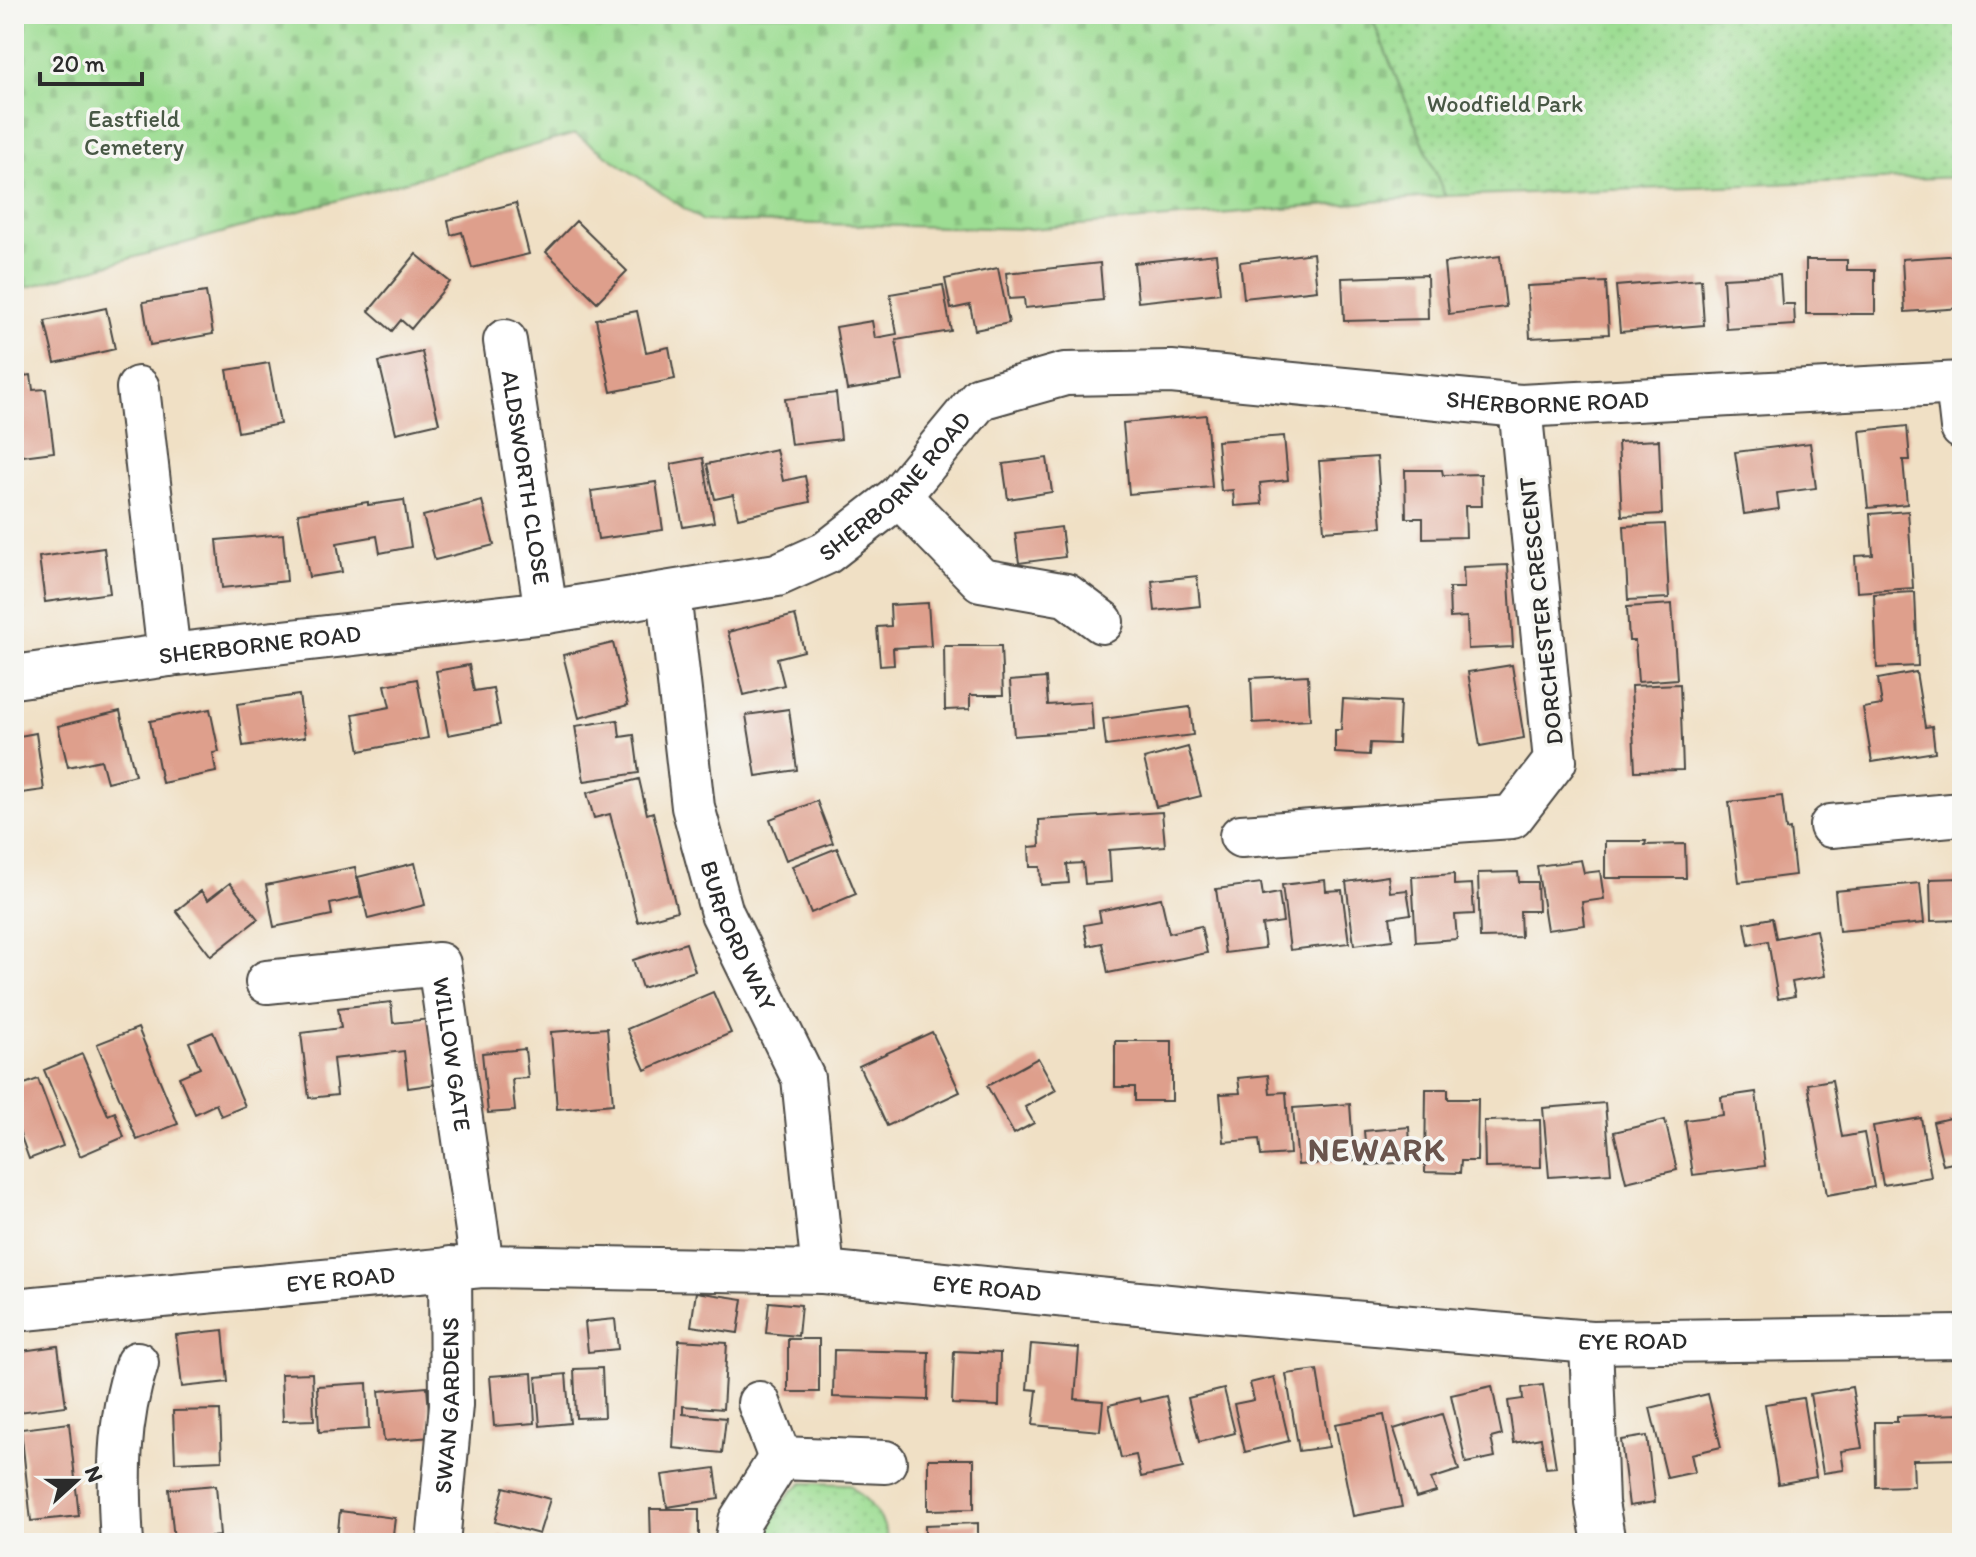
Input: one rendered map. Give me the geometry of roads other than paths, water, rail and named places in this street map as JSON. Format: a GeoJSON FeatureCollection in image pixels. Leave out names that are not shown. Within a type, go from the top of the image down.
{"type":"FeatureCollection","features":[{"type":"Feature","properties":{"kind":"street","name":"ALDSWORTH CLOSE"},"geometry":{"type":"LineString","coordinates":[[505,341],[546,612]]}},
{"type":"Feature","properties":{"kind":"street","name":"SHERBORNE ROAD"},"geometry":{"type":"LineString","coordinates":[[14,677],[169,655],[546,612],[777,575],[826,553],[899,496],[980,398],[1065,374],[1171,372],[1520,406],[1960,383]]}},
{"type":"Feature","properties":{"kind":"street"},"geometry":{"type":"LineString","coordinates":[[1960,383],[1962,428]]}},
{"type":"Feature","properties":{"kind":"street"},"geometry":{"type":"LineString","coordinates":[[138,388],[169,655]]}},
{"type":"Feature","properties":{"kind":"street","name":"DORCHESTER CRESCENT"},"geometry":{"type":"LineString","coordinates":[[1241,836],[1512,817],[1555,761],[1520,406]]}},
{"type":"Feature","properties":{"kind":"street"},"geometry":{"type":"LineString","coordinates":[[899,496],[981,580],[1066,595],[1102,622]]}},
{"type":"Feature","properties":{"kind":"street","name":"BURFORD WAY"},"geometry":{"type":"LineString","coordinates":[[669,593],[693,807],[722,913],[803,1078],[823,1272]]}},
{"type":"Feature","properties":{"kind":"street"},"geometry":{"type":"LineString","coordinates":[[1831,826],[1962,814]]}},
{"type":"Feature","properties":{"kind":"street","name":"WILLOW GATE"},"geometry":{"type":"LineString","coordinates":[[267,982],[439,964],[466,1267]]}},
{"type":"Feature","properties":{"kind":"street","name":"EYE ROAD"},"geometry":{"type":"LineString","coordinates":[[14,1310],[466,1267],[823,1272],[1220,1311],[1591,1342],[1962,1337]]}},
{"type":"Feature","properties":{"kind":"street","name":"SWAN GARDENS"},"geometry":{"type":"LineString","coordinates":[[438,1543],[466,1267]]}},
{"type":"Feature","properties":{"kind":"street"},"geometry":{"type":"LineString","coordinates":[[1591,1342],[1597,1503],[1604,1543]]}},
{"type":"Feature","properties":{"kind":"street"},"geometry":{"type":"LineString","coordinates":[[122,1543],[118,1488],[121,1423],[137,1363]]}},
{"type":"Feature","properties":{"kind":"street"},"geometry":{"type":"LineString","coordinates":[[759,1403],[780,1458]]}},
{"type":"Feature","properties":{"kind":"street"},"geometry":{"type":"LineString","coordinates":[[780,1458],[885,1462]]}},
{"type":"Feature","properties":{"kind":"street"},"geometry":{"type":"LineString","coordinates":[[736,1543],[740,1521],[780,1458]]}},
{"type":"Feature","properties":{"kind":"district","name":"NEWARK"},"geometry":{"type":"Point","coordinates":[1377,1150]}},
{"type":"Feature","properties":{"kind":"park label","name":"Woodfield Park"},"geometry":{"type":"Point","coordinates":[1505,104]}},
{"type":"Feature","properties":{"kind":"park label","name":"Eastfield Cemetery"},"geometry":{"type":"Point","coordinates":[134,133]}}]}
